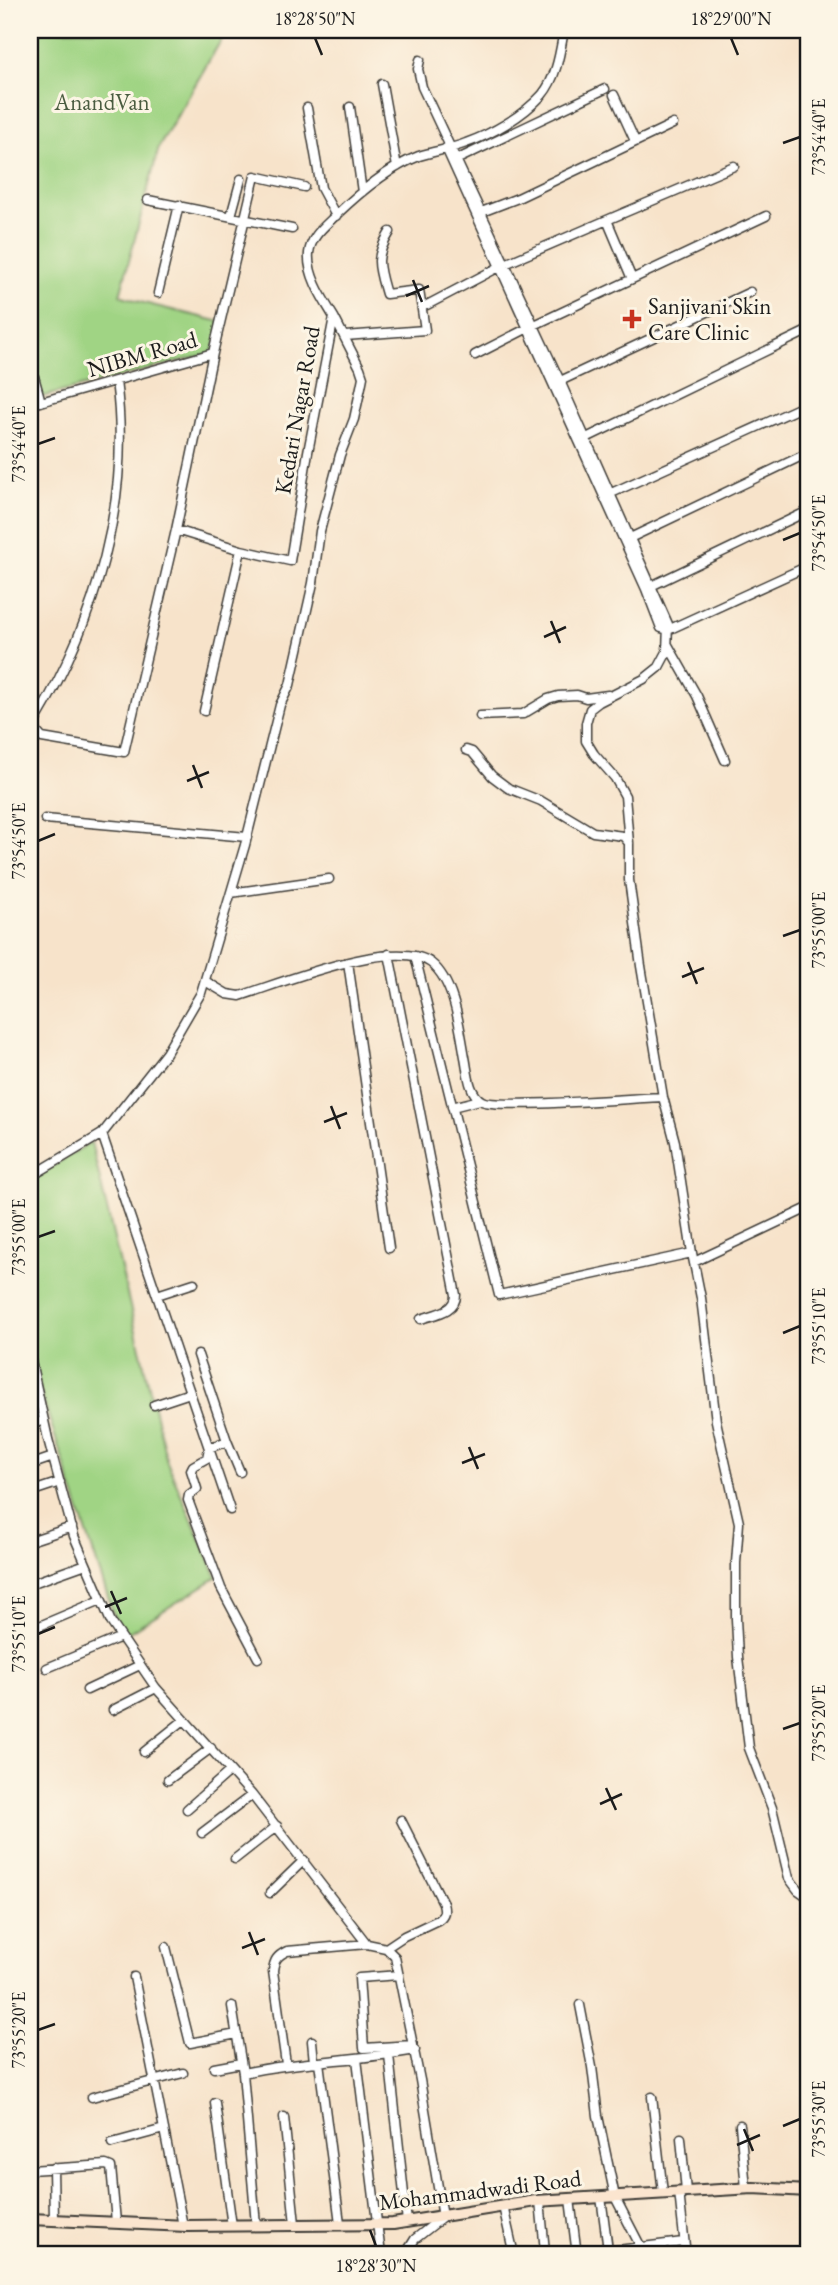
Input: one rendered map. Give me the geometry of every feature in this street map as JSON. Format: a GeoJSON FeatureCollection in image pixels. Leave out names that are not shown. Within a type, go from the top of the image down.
{"type":"FeatureCollection","features":[{"type":"Feature","properties":{"kind":"main road","name":"Mohammadwadi Road"},"geometry":{"type":"LineString","coordinates":[[30,2219],[183,2226],[407,2222],[541,2201],[746,2188],[808,2191]]}},
{"type":"Feature","properties":{"kind":"street","name":"Kedari Nagar Road"},"geometry":{"type":"LineString","coordinates":[[241,550],[290,561],[334,317],[320,293],[308,256],[311,243],[317,234],[362,192],[397,167],[418,156],[464,144],[498,129],[541,96],[556,71],[564,30]]}},
{"type":"Feature","properties":{"kind":"street"},"geometry":{"type":"LineString","coordinates":[[419,60],[422,87],[649,587],[662,628],[668,630],[808,566]]}},
{"type":"Feature","properties":{"kind":"street"},"geometry":{"type":"LineString","coordinates":[[382,84],[397,167]]}},
{"type":"Feature","properties":{"kind":"street"},"geometry":{"type":"LineString","coordinates":[[458,159],[605,89]]}},
{"type":"Feature","properties":{"kind":"street"},"geometry":{"type":"LineString","coordinates":[[614,95],[635,141]]}},
{"type":"Feature","properties":{"kind":"street"},"geometry":{"type":"LineString","coordinates":[[350,107],[362,192]]}},
{"type":"Feature","properties":{"kind":"street"},"geometry":{"type":"LineString","coordinates":[[307,108],[321,188],[336,216]]}},
{"type":"Feature","properties":{"kind":"street"},"geometry":{"type":"LineString","coordinates":[[478,213],[518,198],[674,124]]}},
{"type":"Feature","properties":{"kind":"street"},"geometry":{"type":"LineString","coordinates":[[449,147],[458,159],[478,213]]}},
{"type":"Feature","properties":{"kind":"street"},"geometry":{"type":"LineString","coordinates":[[427,306],[503,266],[734,166]]}},
{"type":"Feature","properties":{"kind":"street","name":"NIBM Road"},"geometry":{"type":"LineString","coordinates":[[30,405],[214,353],[256,176],[304,187]]}},
{"type":"Feature","properties":{"kind":"street"},"geometry":{"type":"LineString","coordinates":[[231,216],[241,179]]}},
{"type":"Feature","properties":{"kind":"street"},"geometry":{"type":"LineString","coordinates":[[148,200],[292,229]]}},
{"type":"Feature","properties":{"kind":"street"},"geometry":{"type":"LineString","coordinates":[[158,293],[179,205]]}},
{"type":"Feature","properties":{"kind":"street"},"geometry":{"type":"LineString","coordinates":[[475,355],[766,216]]}},
{"type":"Feature","properties":{"kind":"street"},"geometry":{"type":"LineString","coordinates":[[607,220],[632,279]]}},
{"type":"Feature","properties":{"kind":"street"},"geometry":{"type":"LineString","coordinates":[[345,336],[425,330],[419,290],[386,294],[377,263],[381,247],[390,232]]}},
{"type":"Feature","properties":{"kind":"street"},"geometry":{"type":"LineString","coordinates":[[557,382],[750,292]]}},
{"type":"Feature","properties":{"kind":"street"},"geometry":{"type":"LineString","coordinates":[[30,1177],[102,1134],[166,1053],[201,993],[247,837],[280,705],[290,685],[313,583],[320,531],[362,387],[360,368],[334,317]]}},
{"type":"Feature","properties":{"kind":"street"},"geometry":{"type":"LineString","coordinates":[[582,440],[804,332]]}},
{"type":"Feature","properties":{"kind":"street"},"geometry":{"type":"LineString","coordinates":[[116,381],[119,435],[116,494],[108,546],[78,640],[36,720],[34,729],[42,738],[124,752],[214,353]]}},
{"type":"Feature","properties":{"kind":"street"},"geometry":{"type":"LineString","coordinates":[[30,362],[41,402]]}},
{"type":"Feature","properties":{"kind":"street"},"geometry":{"type":"LineString","coordinates":[[607,495],[808,404]]}},
{"type":"Feature","properties":{"kind":"street"},"geometry":{"type":"LineString","coordinates":[[627,539],[808,453]]}},
{"type":"Feature","properties":{"kind":"street"},"geometry":{"type":"LineString","coordinates":[[649,587],[808,511]]}},
{"type":"Feature","properties":{"kind":"street"},"geometry":{"type":"LineString","coordinates":[[176,530],[241,550],[204,711]]}},
{"type":"Feature","properties":{"kind":"street"},"geometry":{"type":"LineString","coordinates":[[668,630],[667,652],[659,667],[644,679],[598,702],[590,709],[586,723],[586,741],[620,785],[625,796],[629,880],[663,1097],[675,1142],[701,1298],[716,1421],[739,1523],[736,1619],[738,1657],[750,1748],[772,1808],[789,1878],[798,1890],[808,1896]]}},
{"type":"Feature","properties":{"kind":"street"},"geometry":{"type":"LineString","coordinates":[[668,645],[697,696],[724,760]]}},
{"type":"Feature","properties":{"kind":"street"},"geometry":{"type":"LineString","coordinates":[[480,716],[523,713],[558,696],[577,695],[586,698],[617,694]]}},
{"type":"Feature","properties":{"kind":"street"},"geometry":{"type":"LineString","coordinates":[[466,750],[472,752],[492,776],[508,788],[541,801],[593,832],[623,836],[629,843]]}},
{"type":"Feature","properties":{"kind":"street"},"geometry":{"type":"LineString","coordinates":[[45,818],[247,837]]}},
{"type":"Feature","properties":{"kind":"street"},"geometry":{"type":"LineString","coordinates":[[231,893],[329,879]]}},
{"type":"Feature","properties":{"kind":"street"},"geometry":{"type":"LineString","coordinates":[[205,981],[227,994],[240,996],[348,962],[389,954],[415,956],[431,963],[443,978],[455,1006],[472,1089],[480,1100],[488,1104],[516,1104],[663,1097]]}},
{"type":"Feature","properties":{"kind":"street"},"geometry":{"type":"LineString","coordinates":[[389,954],[456,1296],[452,1307],[421,1319]]}},
{"type":"Feature","properties":{"kind":"street"},"geometry":{"type":"LineString","coordinates":[[415,956],[499,1295],[693,1257],[808,1208]]}},
{"type":"Feature","properties":{"kind":"street"},"geometry":{"type":"LineString","coordinates":[[348,962],[388,1248]]}},
{"type":"Feature","properties":{"kind":"street"},"geometry":{"type":"LineString","coordinates":[[452,1107],[480,1100]]}},
{"type":"Feature","properties":{"kind":"street"},"geometry":{"type":"LineString","coordinates":[[102,1134],[230,1510]]}},
{"type":"Feature","properties":{"kind":"street"},"geometry":{"type":"LineString","coordinates":[[157,1296],[194,1283]]}},
{"type":"Feature","properties":{"kind":"street"},"geometry":{"type":"LineString","coordinates":[[198,1355],[240,1472]]}},
{"type":"Feature","properties":{"kind":"street"},"geometry":{"type":"LineString","coordinates":[[30,1362],[33,1386],[72,1527],[111,1622],[156,1688],[252,1795],[367,1944]]}},
{"type":"Feature","properties":{"kind":"street"},"geometry":{"type":"LineString","coordinates":[[154,1405],[190,1392]]}},
{"type":"Feature","properties":{"kind":"street"},"geometry":{"type":"LineString","coordinates":[[30,1425],[44,1420]]}},
{"type":"Feature","properties":{"kind":"street"},"geometry":{"type":"LineString","coordinates":[[209,1448],[227,1441]]}},
{"type":"Feature","properties":{"kind":"street"},"geometry":{"type":"LineString","coordinates":[[209,1448],[206,1458],[192,1466],[197,1489],[189,1495],[188,1500],[221,1588],[258,1658]]}},
{"type":"Feature","properties":{"kind":"street"},"geometry":{"type":"LineString","coordinates":[[30,1465],[53,1457]]}},
{"type":"Feature","properties":{"kind":"street"},"geometry":{"type":"LineString","coordinates":[[30,1492],[60,1482]]}},
{"type":"Feature","properties":{"kind":"street"},"geometry":{"type":"LineString","coordinates":[[30,1541],[72,1527]]}},
{"type":"Feature","properties":{"kind":"street"},"geometry":{"type":"LineString","coordinates":[[30,1584],[86,1564]]}},
{"type":"Feature","properties":{"kind":"street"},"geometry":{"type":"LineString","coordinates":[[30,1630],[102,1600]]}},
{"type":"Feature","properties":{"kind":"street"},"geometry":{"type":"LineString","coordinates":[[47,1668],[121,1637]]}},
{"type":"Feature","properties":{"kind":"street"},"geometry":{"type":"LineString","coordinates":[[87,1690],[140,1665]]}},
{"type":"Feature","properties":{"kind":"street"},"geometry":{"type":"LineString","coordinates":[[113,1710],[156,1688]]}},
{"type":"Feature","properties":{"kind":"street"},"geometry":{"type":"LineString","coordinates":[[144,1752],[184,1720]]}},
{"type":"Feature","properties":{"kind":"street"},"geometry":{"type":"LineString","coordinates":[[168,1780],[211,1748]]}},
{"type":"Feature","properties":{"kind":"street"},"geometry":{"type":"LineString","coordinates":[[187,1809],[230,1771]]}},
{"type":"Feature","properties":{"kind":"street"},"geometry":{"type":"LineString","coordinates":[[202,1833],[252,1795]]}},
{"type":"Feature","properties":{"kind":"street"},"geometry":{"type":"LineString","coordinates":[[386,1948],[438,1920],[444,1911],[443,1903],[401,1820]]}},
{"type":"Feature","properties":{"kind":"street"},"geometry":{"type":"LineString","coordinates":[[235,1859],[277,1826]]}},
{"type":"Feature","properties":{"kind":"street"},"geometry":{"type":"LineString","coordinates":[[270,1893],[304,1860]]}},
{"type":"Feature","properties":{"kind":"street"},"geometry":{"type":"LineString","coordinates":[[286,2064],[273,1971],[278,1955],[287,1951],[367,1944],[386,1948],[395,1957],[399,1975],[443,2217],[415,2239],[405,2255]]}},
{"type":"Feature","properties":{"kind":"street"},"geometry":{"type":"LineString","coordinates":[[166,1947],[190,2043],[237,2034]]}},
{"type":"Feature","properties":{"kind":"street"},"geometry":{"type":"LineString","coordinates":[[399,1975],[359,1978],[364,2048],[414,2048]]}},
{"type":"Feature","properties":{"kind":"street"},"geometry":{"type":"LineString","coordinates":[[134,1977],[183,2226]]}},
{"type":"Feature","properties":{"kind":"street"},"geometry":{"type":"LineString","coordinates":[[580,2005],[598,2116],[615,2197],[645,2255]]}},
{"type":"Feature","properties":{"kind":"street"},"geometry":{"type":"LineString","coordinates":[[232,2006],[243,2073],[256,2225]]}},
{"type":"Feature","properties":{"kind":"street"},"geometry":{"type":"LineString","coordinates":[[312,2041],[340,2223]]}},
{"type":"Feature","properties":{"kind":"street"},"geometry":{"type":"LineString","coordinates":[[243,2073],[286,2064],[388,2055],[414,2048]]}},
{"type":"Feature","properties":{"kind":"street"},"geometry":{"type":"LineString","coordinates":[[388,2055],[407,2222]]}},
{"type":"Feature","properties":{"kind":"street"},"geometry":{"type":"LineString","coordinates":[[357,2059],[381,2255]]}},
{"type":"Feature","properties":{"kind":"street"},"geometry":{"type":"LineString","coordinates":[[214,2068],[241,2063]]}},
{"type":"Feature","properties":{"kind":"street"},"geometry":{"type":"LineString","coordinates":[[92,2097],[184,2073]]}},
{"type":"Feature","properties":{"kind":"street"},"geometry":{"type":"LineString","coordinates":[[652,2097],[663,2193]]}},
{"type":"Feature","properties":{"kind":"street"},"geometry":{"type":"LineString","coordinates":[[215,2103],[232,2226]]}},
{"type":"Feature","properties":{"kind":"street"},"geometry":{"type":"LineString","coordinates":[[284,2117],[295,2224]]}},
{"type":"Feature","properties":{"kind":"street"},"geometry":{"type":"LineString","coordinates":[[740,2125],[746,2188]]}},
{"type":"Feature","properties":{"kind":"street"},"geometry":{"type":"LineString","coordinates":[[112,2143],[164,2129]]}},
{"type":"Feature","properties":{"kind":"street"},"geometry":{"type":"LineString","coordinates":[[681,2138],[683,2242],[686,2255]]}},
{"type":"Feature","properties":{"kind":"street"},"geometry":{"type":"LineString","coordinates":[[30,2170],[111,2167],[116,2222]]}},
{"type":"Feature","properties":{"kind":"street"},"geometry":{"type":"LineString","coordinates":[[53,2168],[54,2219]]}},
{"type":"Feature","properties":{"kind":"street"},"geometry":{"type":"LineString","coordinates":[[601,2197],[611,2251]]}},
{"type":"Feature","properties":{"kind":"street"},"geometry":{"type":"LineString","coordinates":[[570,2199],[577,2255],[683,2242]]}},
{"type":"Feature","properties":{"kind":"street"},"geometry":{"type":"LineString","coordinates":[[541,2201],[545,2251]]}},
{"type":"Feature","properties":{"kind":"street"},"geometry":{"type":"LineString","coordinates":[[503,2206],[514,2255]]}},
{"type":"Feature","properties":{"kind":"green space","name":"AnandVan"},"geometry":{"type":"Polygon","coordinates":[[[30,30],[227,30],[159,147],[120,295],[221,322],[213,353],[30,400],[30,30]]]}},
{"type":"Feature","properties":{"kind":"green space"},"geometry":{"type":"Polygon","coordinates":[[[91,1142],[167,1462],[217,1577],[121,1637],[30,1360],[30,1180],[91,1142]]]}},
{"type":"Feature","properties":{"kind":"place","name":"Sanjivani Skin Care Clinic"},"geometry":{"type":"Point","coordinates":[632,319]}}]}
